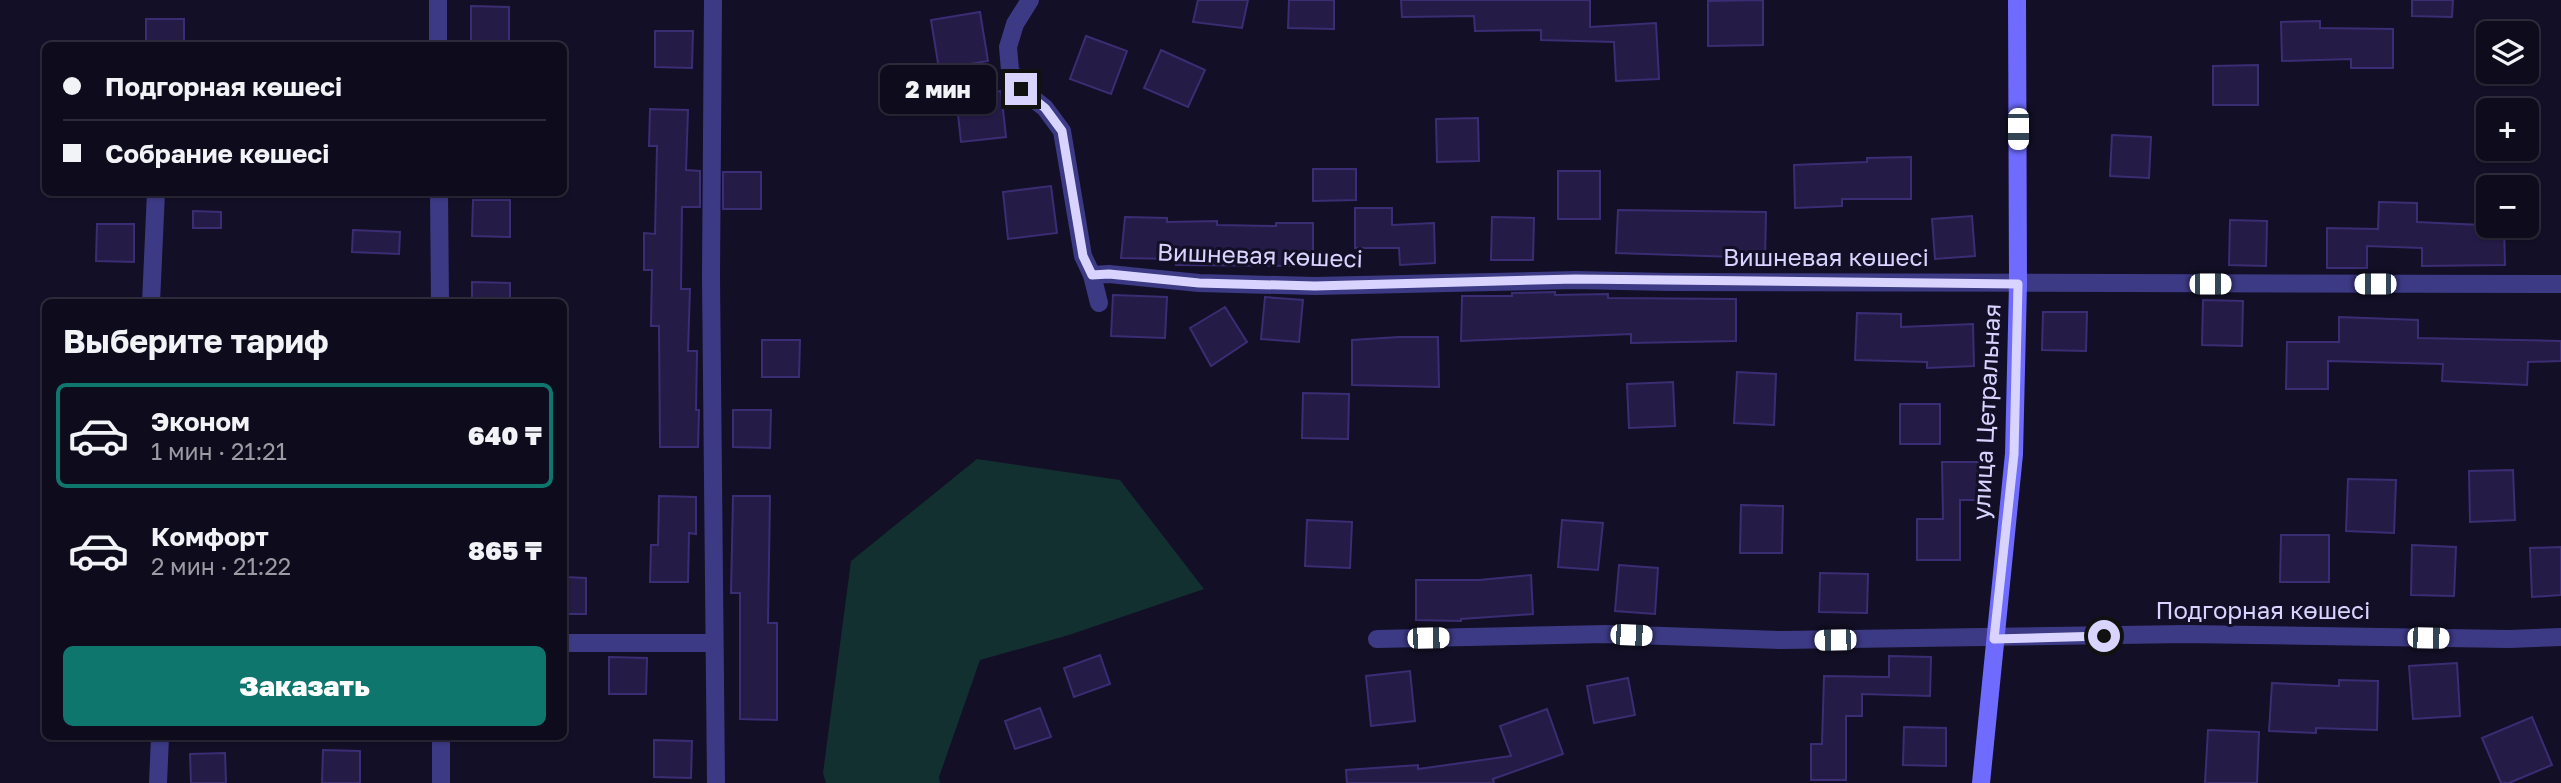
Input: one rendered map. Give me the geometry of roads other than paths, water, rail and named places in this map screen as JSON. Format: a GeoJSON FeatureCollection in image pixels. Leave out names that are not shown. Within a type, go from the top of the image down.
{"type":"FeatureCollection","features":[{"type":"Feature","properties":{"kind":"street"},"geometry":{"type":"LineString","coordinates":[[438,0],[438,42]]}},
{"type":"Feature","properties":{"kind":"street"},"geometry":{"type":"LineString","coordinates":[[713,0],[711,277],[716,783]]}},
{"type":"Feature","properties":{"kind":"street"},"geometry":{"type":"LineString","coordinates":[[1030,0],[1015,24],[1008,47],[1010,70],[1021,89],[1045,108],[1062,131],[1083,256],[1092,275],[1099,303]]}},
{"type":"Feature","properties":{"kind":"street","name":"улица Цетральная"},"geometry":{"type":"LineString","coordinates":[[1982,783],[2014,454],[2018,284],[2017,0]]}},
{"type":"Feature","properties":{"kind":"street"},"geometry":{"type":"LineString","coordinates":[[151,299],[156,196]]}},
{"type":"Feature","properties":{"kind":"street"},"geometry":{"type":"LineString","coordinates":[[439,196],[440,299]]}},
{"type":"Feature","properties":{"kind":"street","name":"Вишневая көшесі"},"geometry":{"type":"LineString","coordinates":[[1092,275],[1109,274],[1199,283],[1315,286],[1575,279],[2018,284],[2561,284]]}},
{"type":"Feature","properties":{"kind":"street","name":"Подгорная көшесі"},"geometry":{"type":"LineString","coordinates":[[1377,639],[1606,634],[1781,640],[1994,639],[2187,634],[2509,639],[2561,637]]}},
{"type":"Feature","properties":{"kind":"street"},"geometry":{"type":"LineString","coordinates":[[567,643],[714,643]]}},
{"type":"Feature","properties":{"kind":"street"},"geometry":{"type":"LineString","coordinates":[[158,783],[160,740]]}},
{"type":"Feature","properties":{"kind":"street"},"geometry":{"type":"LineString","coordinates":[[441,740],[441,783]]}}]}
